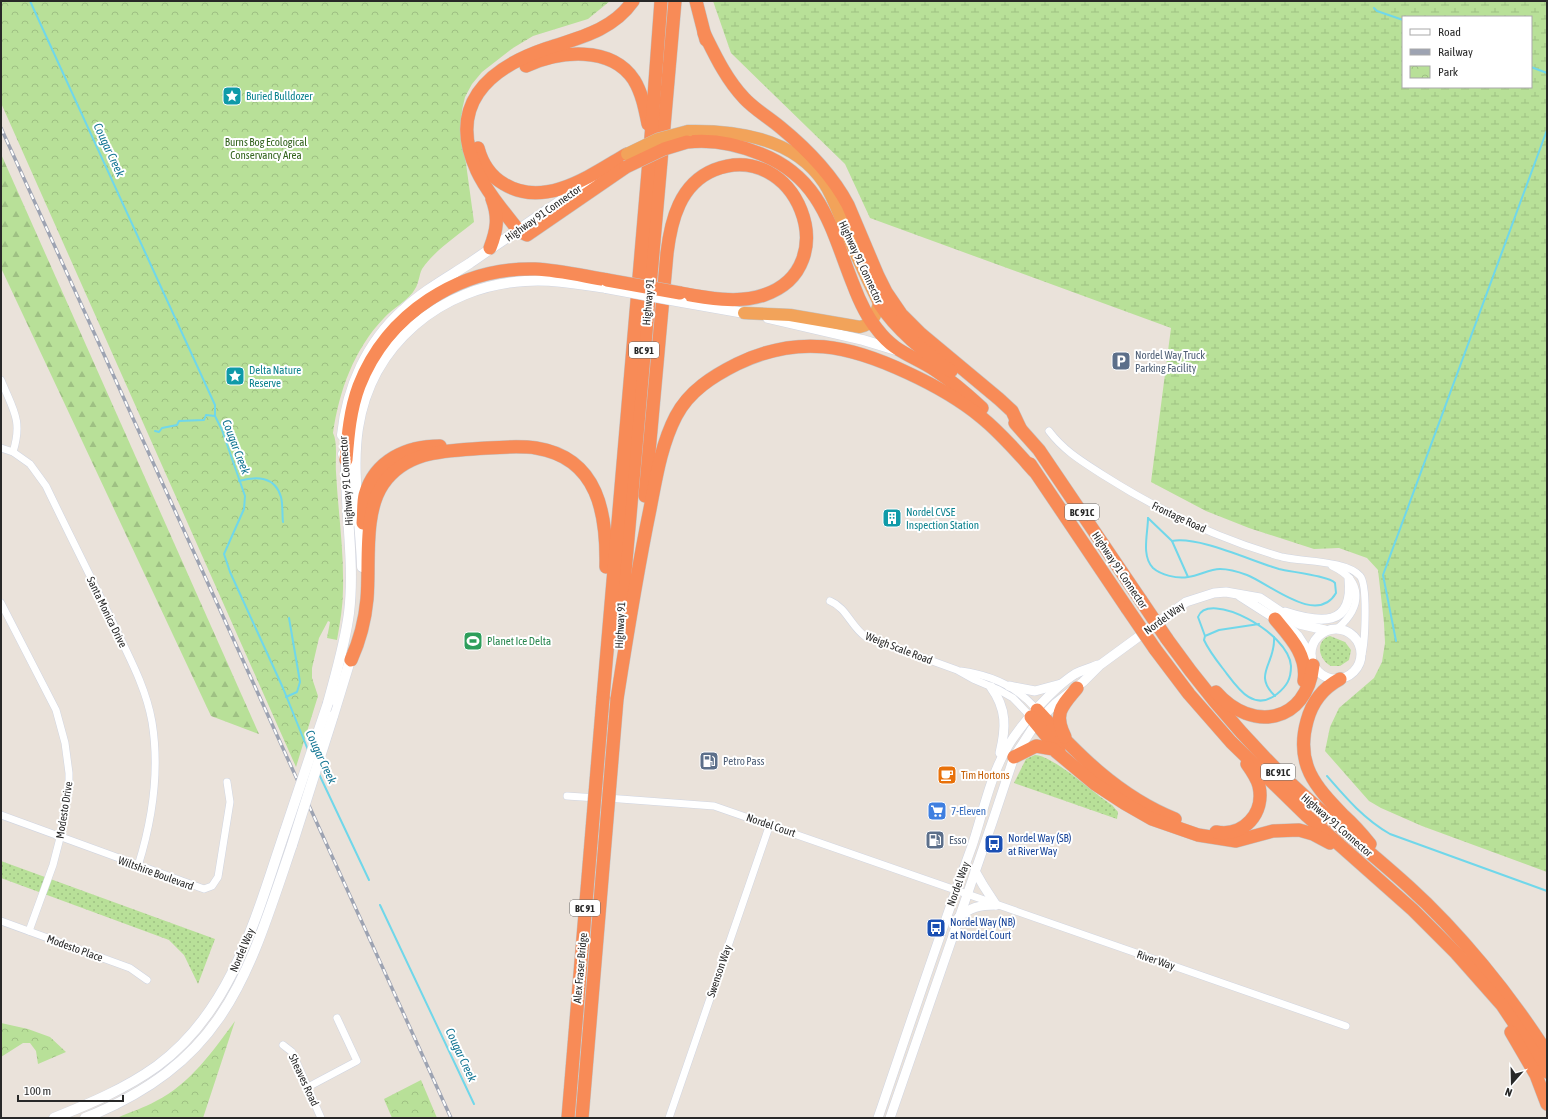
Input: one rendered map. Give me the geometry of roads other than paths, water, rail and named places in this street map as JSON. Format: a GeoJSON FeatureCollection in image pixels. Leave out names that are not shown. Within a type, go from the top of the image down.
{"type":"FeatureCollection","features":[{"type":"Feature","properties":{"kind":"highway"},"geometry":{"type":"LineString","coordinates":[[633,1],[624,12],[605,27],[590,34],[530,54],[501,69],[482,85],[469,111],[466,130],[472,160],[487,188],[519,231],[527,235],[626,167],[687,137],[700,141],[729,143],[754,151],[779,162],[812,190],[831,225],[859,298],[871,322],[888,342],[899,352]]}},
{"type":"Feature","properties":{"kind":"highway","name":"Highway 91"},"geometry":{"type":"LineString","coordinates":[[603,698],[651,137],[661,1]]}},
{"type":"Feature","properties":{"kind":"highway","name":"Highway 91"},"geometry":{"type":"LineString","coordinates":[[617,699],[620,621],[675,1]]}},
{"type":"Feature","properties":{"kind":"highway"},"geometry":{"type":"LineString","coordinates":[[696,1],[712,62],[730,92],[749,113],[794,149],[803,159]]}},
{"type":"Feature","properties":{"kind":"highway"},"geometry":{"type":"LineString","coordinates":[[704,33],[722,68],[737,90],[753,107],[809,152],[841,191],[883,286],[901,314],[921,334],[999,399],[1012,412],[1020,428]]}},
{"type":"Feature","properties":{"kind":"highway"},"geometry":{"type":"LineString","coordinates":[[627,154],[593,174],[554,190],[540,194],[520,191],[498,180],[484,163],[475,137],[478,113],[482,103],[496,84],[519,69],[536,62],[555,57],[596,55],[618,64],[633,79],[642,98],[651,137]]}},
{"type":"Feature","properties":{"kind":"highway","name":"Highway 91 Connector"},"geometry":{"type":"LineString","coordinates":[[627,154],[658,139],[687,137],[709,131],[743,135],[780,147],[803,159],[816,172],[831,196],[879,303],[889,318],[909,338],[976,389],[1020,428],[1056,475],[1167,639],[1223,712],[1274,767],[1325,815],[1408,886],[1451,930],[1511,1003]]}},
{"type":"Feature","properties":{"kind":"highway"},"geometry":{"type":"LineString","coordinates":[[346,460],[350,420],[355,399],[366,371],[391,333],[422,304],[453,285],[487,274],[509,270],[561,272],[607,284],[681,297],[750,299],[772,292],[786,282],[799,266],[803,257],[807,234],[802,210],[792,192],[784,183],[770,174],[753,167],[734,166],[718,169],[704,175],[690,187],[680,201],[675,212],[667,253],[638,563],[617,699]]}},
{"type":"Feature","properties":{"kind":"highway"},"geometry":{"type":"LineString","coordinates":[[487,188],[497,217],[497,228],[490,248]]}},
{"type":"Feature","properties":{"kind":"highway"},"geometry":{"type":"LineString","coordinates":[[744,313],[790,315],[860,327],[871,322],[877,312],[879,303]]}},
{"type":"Feature","properties":{"kind":"highway"},"geometry":{"type":"LineString","coordinates":[[638,563],[663,450],[670,428],[682,406],[705,383],[746,360],[771,351],[804,345],[828,346],[859,352],[894,366],[936,387],[966,405],[998,432],[1034,471]]}},
{"type":"Feature","properties":{"kind":"highway","name":"Highway 91 Connector"},"geometry":{"type":"LineString","coordinates":[[899,352],[936,370],[968,395],[1012,438],[1155,649],[1189,694],[1231,742],[1356,860],[1422,918],[1480,981]]}},
{"type":"Feature","properties":{"kind":"highway"},"geometry":{"type":"LineString","coordinates":[[362,548],[364,536],[365,494],[371,482],[385,464],[400,453],[418,447],[449,446],[460,450]]}},
{"type":"Feature","properties":{"kind":"highway"},"geometry":{"type":"LineString","coordinates":[[351,660],[358,644],[364,618],[371,519],[376,496],[393,473],[417,458],[435,452],[518,447],[552,452],[566,458],[577,467],[595,490],[602,506],[606,544],[603,618],[604,681]]}},
{"type":"Feature","properties":{"kind":"highway"},"geometry":{"type":"LineString","coordinates":[[1278,614],[1303,659],[1305,671],[1304,684],[1300,694],[1290,707],[1281,714]]}},
{"type":"Feature","properties":{"kind":"highway"},"geometry":{"type":"LineString","coordinates":[[1167,639],[1230,706],[1255,716],[1270,717],[1293,709],[1304,697],[1310,685],[1312,661]]}},
{"type":"Feature","properties":{"kind":"highway"},"geometry":{"type":"LineString","coordinates":[[1340,679],[1322,692],[1310,713],[1303,738],[1306,767],[1322,792],[1408,886]]}},
{"type":"Feature","properties":{"kind":"highway"},"geometry":{"type":"LineString","coordinates":[[1067,751],[1058,717],[1063,704],[1077,688]]}},
{"type":"Feature","properties":{"kind":"highway","name":"Alex Fraser Bridge"},"geometry":{"type":"LineString","coordinates":[[568,1118],[603,698]]}},
{"type":"Feature","properties":{"kind":"highway","name":"Alex Fraser Bridge"},"geometry":{"type":"LineString","coordinates":[[582,1118],[617,699]]}},
{"type":"Feature","properties":{"kind":"highway"},"geometry":{"type":"LineString","coordinates":[[1037,716],[1067,751],[1087,778],[1112,796],[1139,812],[1168,826],[1198,835],[1229,841],[1240,840],[1278,830],[1299,830],[1321,837],[1356,860]]}},
{"type":"Feature","properties":{"kind":"highway"},"geometry":{"type":"LineString","coordinates":[[1014,757],[1036,746],[1067,751],[1111,783],[1151,808],[1199,827],[1229,833],[1241,830],[1250,822],[1258,807],[1260,793],[1258,783],[1252,771],[1231,742]]}},
{"type":"Feature","properties":{"kind":"highway"},"geometry":{"type":"LineString","coordinates":[[1480,981],[1502,1005],[1547,1072]]}},
{"type":"Feature","properties":{"kind":"highway"},"geometry":{"type":"LineString","coordinates":[[1480,981],[1530,1064],[1547,1104]]}},
{"type":"Feature","properties":{"kind":"highway"},"geometry":{"type":"LineString","coordinates":[[1511,1003],[1547,1040]]}},
{"type":"Feature","properties":{"kind":"highway"},"geometry":{"type":"LineString","coordinates":[[1511,1003],[1547,1053]]}},
{"type":"Feature","properties":{"kind":"main road","name":"Highway 91 Connector"},"geometry":{"type":"LineString","coordinates":[[328,703],[340,660],[349,612],[350,553],[346,460],[342,452],[342,436],[349,396],[366,356],[381,334],[403,309],[440,281],[519,231],[627,154]]}},
{"type":"Feature","properties":{"kind":"main road","name":"Highway 91 Connector"},"geometry":{"type":"LineString","coordinates":[[333,716],[351,660],[361,598],[362,548],[357,465],[358,430],[370,386],[381,365],[398,339],[440,308],[466,294],[489,287],[524,281],[541,280],[607,284]]}},
{"type":"Feature","properties":{"kind":"main road","name":"Highway 91 Connector"},"geometry":{"type":"LineString","coordinates":[[681,297],[863,340],[899,352]]}},
{"type":"Feature","properties":{"kind":"main road","name":"Nordel Way"},"geometry":{"type":"LineString","coordinates":[[54,1118],[102,1098],[150,1071],[172,1054],[200,1025],[224,990],[241,955],[328,703]]}},
{"type":"Feature","properties":{"kind":"main road","name":"Nordel Way"},"geometry":{"type":"LineString","coordinates":[[85,1118],[136,1094],[166,1075],[198,1045],[222,1016],[237,991],[251,960],[292,845],[333,716]]}},
{"type":"Feature","properties":{"kind":"street"},"geometry":{"type":"LineString","coordinates":[[1,380],[17,419],[18,435],[12,452]]}},
{"type":"Feature","properties":{"kind":"street","name":"Frontage Road"},"geometry":{"type":"LineString","coordinates":[[1049,431],[1060,445],[1073,456],[1132,492],[1172,514],[1215,533],[1267,552],[1295,560],[1350,569],[1362,579],[1365,624],[1362,654]]}},
{"type":"Feature","properties":{"kind":"street","name":"Santa Monica Drive"},"geometry":{"type":"LineString","coordinates":[[1,448],[12,452],[30,464],[46,486],[130,660],[147,703],[154,742],[155,782],[149,828],[138,866]]}},
{"type":"Feature","properties":{"kind":"street","name":"Frontage Road"},"geometry":{"type":"LineString","coordinates":[[1328,565],[1349,579]]}},
{"type":"Feature","properties":{"kind":"street"},"geometry":{"type":"LineString","coordinates":[[1278,614],[1311,620],[1331,619],[1340,612],[1348,602],[1350,590],[1349,579]]}},
{"type":"Feature","properties":{"kind":"street"},"geometry":{"type":"LineString","coordinates":[[1338,628],[1350,615],[1356,603],[1356,592],[1349,579]]}},
{"type":"Feature","properties":{"kind":"street","name":"Nordel Way"},"geometry":{"type":"LineString","coordinates":[[890,1118],[1014,757],[1037,716],[1077,688],[1100,665],[1186,602],[1206,594],[1226,592],[1237,594],[1299,624],[1324,630]]}},
{"type":"Feature","properties":{"kind":"street","name":"Weigh Scale Road"},"geometry":{"type":"LineString","coordinates":[[830,601],[842,608],[866,637],[957,670],[1007,694],[1037,716]]}},
{"type":"Feature","properties":{"kind":"street","name":"Modesto Drive"},"geometry":{"type":"LineString","coordinates":[[1,603],[44,684],[56,710],[62,730],[69,773],[69,788],[60,838],[53,865],[29,931]]}},
{"type":"Feature","properties":{"kind":"street","name":"Nordel Way"},"geometry":{"type":"LineString","coordinates":[[1278,614],[1298,636],[1312,661]]}},
{"type":"Feature","properties":{"kind":"street"},"geometry":{"type":"LineString","coordinates":[[1338,628],[1346,630],[1354,635],[1359,643],[1362,654],[1360,662],[1353,672],[1340,679],[1327,678],[1317,671],[1312,661],[1314,643],[1324,630],[1338,628]]}},
{"type":"Feature","properties":{"kind":"street","name":"Nordel Way"},"geometry":{"type":"LineString","coordinates":[[878,1118],[980,822],[997,768],[1012,740],[1037,716],[1064,683],[1076,673],[1100,665]]}},
{"type":"Feature","properties":{"kind":"street","name":"Weigh Scale Road"},"geometry":{"type":"LineString","coordinates":[[957,670],[976,673],[1009,686],[1022,693],[1037,716]]}},
{"type":"Feature","properties":{"kind":"street"},"geometry":{"type":"LineString","coordinates":[[1009,686],[1035,691],[1064,683]]}},
{"type":"Feature","properties":{"kind":"street"},"geometry":{"type":"LineString","coordinates":[[991,687],[1000,702],[1005,717],[1004,737],[997,768]]}},
{"type":"Feature","properties":{"kind":"street","name":"Wiltshire Boulevard"},"geometry":{"type":"LineString","coordinates":[[1,815],[60,838],[204,889],[212,886],[218,877],[230,802],[227,782]]}},
{"type":"Feature","properties":{"kind":"street","name":"Nordel Court"},"geometry":{"type":"LineString","coordinates":[[567,796],[714,806],[770,824],[966,894]]}},
{"type":"Feature","properties":{"kind":"street","name":"Swenson Way"},"geometry":{"type":"LineString","coordinates":[[669,1118],[770,824]]}},
{"type":"Feature","properties":{"kind":"street"},"geometry":{"type":"LineString","coordinates":[[975,871],[982,885],[996,905]]}},
{"type":"Feature","properties":{"kind":"street","name":"River Way"},"geometry":{"type":"LineString","coordinates":[[966,894],[1346,1026]]}},
{"type":"Feature","properties":{"kind":"street"},"geometry":{"type":"LineString","coordinates":[[958,918],[965,912],[981,905],[996,905]]}},
{"type":"Feature","properties":{"kind":"street","name":"Modesto Place"},"geometry":{"type":"LineString","coordinates":[[1,921],[130,968],[147,980]]}},
{"type":"Feature","properties":{"kind":"street"},"geometry":{"type":"LineString","coordinates":[[308,1087],[356,1061],[337,1018]]}},
{"type":"Feature","properties":{"kind":"street","name":"Sheaves Road"},"geometry":{"type":"LineString","coordinates":[[283,1045],[292,1052],[321,1118]]}},
{"type":"Feature","properties":{"kind":"waterway","name":"Cougar Creek"},"geometry":{"type":"LineString","coordinates":[[30,1],[215,405],[215,416],[222,430],[245,496],[244,509],[224,554],[230,572],[283,688],[308,750]]}},
{"type":"Feature","properties":{"kind":"waterway"},"geometry":{"type":"LineString","coordinates":[[1374,8],[1377,11],[1402,20]]}},
{"type":"Feature","properties":{"kind":"waterway"},"geometry":{"type":"LineString","coordinates":[[1532,67],[1547,73]]}},
{"type":"Feature","properties":{"kind":"waterway"},"geometry":{"type":"LineString","coordinates":[[1396,641],[1383,575],[1547,130]]}},
{"type":"Feature","properties":{"kind":"waterway"},"geometry":{"type":"LineString","coordinates":[[155,431],[159,432],[162,428],[177,425],[179,421],[204,420],[206,415],[215,416]]}},
{"type":"Feature","properties":{"kind":"waterway"},"geometry":{"type":"LineString","coordinates":[[239,481],[252,478],[270,481],[278,490],[281,497],[283,522]]}},
{"type":"Feature","properties":{"kind":"waterway"},"geometry":{"type":"LineString","coordinates":[[1148,518],[1146,544],[1147,557],[1153,568],[1165,574],[1174,577],[1184,577],[1216,569],[1230,570],[1247,575],[1293,600],[1306,604],[1317,605],[1328,602],[1336,593],[1335,583],[1325,578],[1279,569],[1225,550],[1196,542],[1183,540],[1172,541]]}},
{"type":"Feature","properties":{"kind":"waterway"},"geometry":{"type":"LineString","coordinates":[[1148,518],[1172,541],[1188,577]]}},
{"type":"Feature","properties":{"kind":"waterway"},"geometry":{"type":"LineString","coordinates":[[1205,636],[1198,617],[1205,610],[1216,608],[1248,619],[1263,628],[1277,640],[1287,653],[1291,666],[1290,675],[1288,682],[1277,694],[1260,701],[1246,696],[1234,684],[1208,648],[1204,640],[1205,636],[1219,630],[1259,624]]}},
{"type":"Feature","properties":{"kind":"waterway"},"geometry":{"type":"LineString","coordinates":[[286,697],[297,692],[300,682],[289,618]]}},
{"type":"Feature","properties":{"kind":"waterway"},"geometry":{"type":"LineString","coordinates":[[1274,637],[1274,646],[1265,675],[1265,681],[1268,688],[1275,696]]}},
{"type":"Feature","properties":{"kind":"waterway","name":"Cougar Creek"},"geometry":{"type":"LineString","coordinates":[[319,774],[369,880]]}},
{"type":"Feature","properties":{"kind":"waterway"},"geometry":{"type":"LineString","coordinates":[[1327,776],[1348,800],[1364,815],[1390,834],[1547,891]]}},
{"type":"Feature","properties":{"kind":"waterway","name":"Cougar Creek"},"geometry":{"type":"LineString","coordinates":[[380,905],[474,1104]]}},
{"type":"Feature","properties":{"kind":"railway"},"geometry":{"type":"LineString","coordinates":[[1,128],[451,1118]]}},
{"type":"Feature","properties":{"kind":"place","name":"Buried Bulldozer"},"geometry":{"type":"Point","coordinates":[232,96]}},
{"type":"Feature","properties":{"kind":"place","name":"Nordel Way Truck Parking Facility"},"geometry":{"type":"Point","coordinates":[1121,361]}},
{"type":"Feature","properties":{"kind":"place","name":"Delta Nature Reserve"},"geometry":{"type":"Point","coordinates":[235,376]}},
{"type":"Feature","properties":{"kind":"place","name":"Nordel CVSE Inspection Station"},"geometry":{"type":"Point","coordinates":[892,518]}},
{"type":"Feature","properties":{"kind":"place","name":"Planet Ice Delta"},"geometry":{"type":"Point","coordinates":[473,641]}},
{"type":"Feature","properties":{"kind":"place","name":"Petro Pass"},"geometry":{"type":"Point","coordinates":[709,761]}},
{"type":"Feature","properties":{"kind":"place","name":"Tim Hortons"},"geometry":{"type":"Point","coordinates":[947,775]}},
{"type":"Feature","properties":{"kind":"place","name":"7-Eleven"},"geometry":{"type":"Point","coordinates":[937,811]}},
{"type":"Feature","properties":{"kind":"place","name":"Esso"},"geometry":{"type":"Point","coordinates":[935,840]}},
{"type":"Feature","properties":{"kind":"place","name":"Nordel Way (SB) at River Way"},"geometry":{"type":"Point","coordinates":[994,844]}},
{"type":"Feature","properties":{"kind":"place","name":"Nordel Way (NB) at Nordel Court"},"geometry":{"type":"Point","coordinates":[936,928]}},
{"type":"Feature","properties":{"kind":"park label","name":"Burns Bog Ecological Conservancy Area"},"geometry":{"type":"Point","coordinates":[266,148]}}]}
